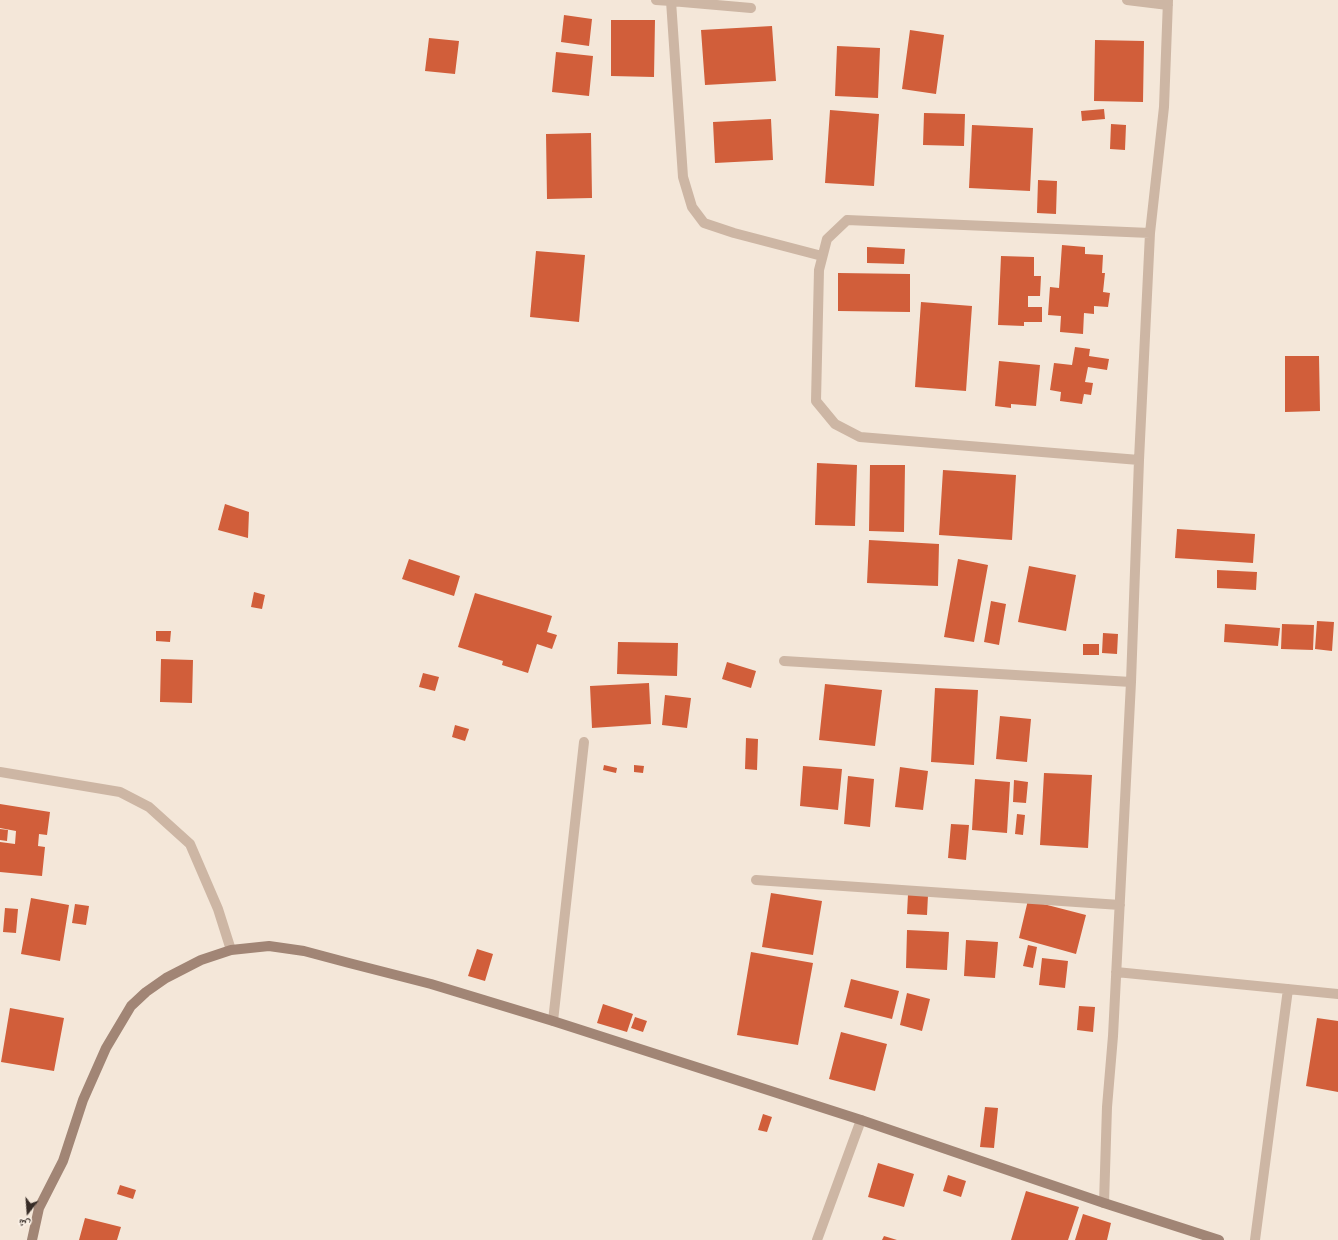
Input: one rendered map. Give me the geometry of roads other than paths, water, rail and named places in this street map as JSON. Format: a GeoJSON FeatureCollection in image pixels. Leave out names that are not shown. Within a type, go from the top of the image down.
{"type":"FeatureCollection","features":[{"type":"Feature","properties":{"kind":"street"},"geometry":{"type":"LineString","coordinates":[[656,0],[751,8]]}},
{"type":"Feature","properties":{"kind":"street"},"geometry":{"type":"LineString","coordinates":[[1104,1203],[1107,1107],[1113,1036],[1131,682],[1139,460],[1150,233],[1164,107],[1168,3],[1127,0]]}},
{"type":"Feature","properties":{"kind":"street"},"geometry":{"type":"LineString","coordinates":[[671,1],[683,177],[692,207],[704,223],[734,233],[822,256]]}},
{"type":"Feature","properties":{"kind":"street"},"geometry":{"type":"LineString","coordinates":[[1139,460],[860,437],[835,424],[816,401],[819,270],[827,239],[848,220],[1150,233]]}},
{"type":"Feature","properties":{"kind":"street"},"geometry":{"type":"LineString","coordinates":[[784,661],[1131,682]]}},
{"type":"Feature","properties":{"kind":"street"},"geometry":{"type":"LineString","coordinates":[[553,1021],[584,742]]}},
{"type":"Feature","properties":{"kind":"street"},"geometry":{"type":"LineString","coordinates":[[0,772],[120,792],[149,807],[190,844],[218,909],[231,950]]}},
{"type":"Feature","properties":{"kind":"street"},"geometry":{"type":"LineString","coordinates":[[756,880],[1120,905]]}},
{"type":"Feature","properties":{"kind":"street"},"geometry":{"type":"LineString","coordinates":[[32,1240],[40,1208],[63,1162],[83,1100],[106,1048],[131,1006],[146,992],[166,978],[201,960],[231,950],[269,946],[304,951],[431,984],[553,1021],[861,1120],[1104,1203],[1219,1240]]}},
{"type":"Feature","properties":{"kind":"street"},"geometry":{"type":"LineString","coordinates":[[1116,972],[1338,994]]}},
{"type":"Feature","properties":{"kind":"street"},"geometry":{"type":"LineString","coordinates":[[1255,1240],[1288,989]]}},
{"type":"Feature","properties":{"kind":"street"},"geometry":{"type":"LineString","coordinates":[[817,1240],[861,1120]]}}]}
